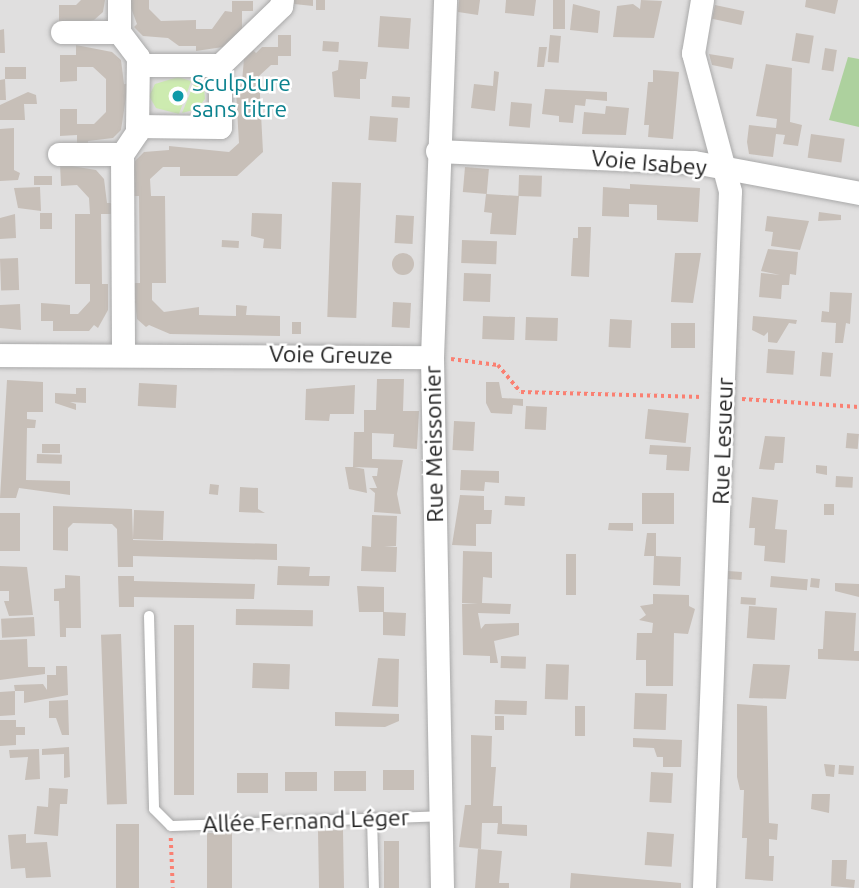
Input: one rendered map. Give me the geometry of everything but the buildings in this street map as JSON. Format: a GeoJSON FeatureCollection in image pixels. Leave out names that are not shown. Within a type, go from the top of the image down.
{"type":"FeatureCollection","features":[{"type":"Feature","properties":{"kind":"street"},"geometry":{"type":"LineString","coordinates":[[119,0],[119,32],[138,57],[137,126],[122,154],[123,353]]}},
{"type":"Feature","properties":{"kind":"street"},"geometry":{"type":"LineString","coordinates":[[138,65],[220,65],[281,6],[282,0]]}},
{"type":"Feature","properties":{"kind":"street","name":"Rue Meissonier"},"geometry":{"type":"LineString","coordinates":[[442,888],[432,357],[437,151],[445,0]]}},
{"type":"Feature","properties":{"kind":"street","name":"Rue Lesueur"},"geometry":{"type":"LineString","coordinates":[[702,0],[693,53],[730,191],[725,398],[704,888]]}},
{"type":"Feature","properties":{"kind":"street"},"geometry":{"type":"LineString","coordinates":[[62,32],[119,32]]}},
{"type":"Feature","properties":{"kind":"street"},"geometry":{"type":"LineString","coordinates":[[137,126],[220,127],[220,65]]}},
{"type":"Feature","properties":{"kind":"street","name":"Voie Isabey"},"geometry":{"type":"LineString","coordinates":[[437,151],[694,162],[725,171],[859,193]]}},
{"type":"Feature","properties":{"kind":"street"},"geometry":{"type":"LineString","coordinates":[[59,153],[122,154]]}},
{"type":"Feature","properties":{"kind":"street","name":"Voie Greuze"},"geometry":{"type":"LineString","coordinates":[[0,355],[123,353],[432,357]]}},
{"type":"Feature","properties":{"kind":"lane"},"geometry":{"type":"LineString","coordinates":[[149,616],[154,809],[171,826]]}},
{"type":"Feature","properties":{"kind":"lane","name":"Allée Fernand Léger"},"geometry":{"type":"LineString","coordinates":[[171,826],[442,816]]}},
{"type":"Feature","properties":{"kind":"lane"},"geometry":{"type":"LineString","coordinates":[[372,818],[374,888]]}},
{"type":"Feature","properties":{"kind":"path"},"geometry":{"type":"LineString","coordinates":[[432,357],[498,365],[521,392],[725,398],[859,407]]}},
{"type":"Feature","properties":{"kind":"path"},"geometry":{"type":"LineString","coordinates":[[171,826],[173,888]]}},
{"type":"Feature","properties":{"kind":"shaded area"},"geometry":{"type":"Polygon","coordinates":[[[0,0],[859,0],[859,888],[0,888],[0,0]]]}},
{"type":"Feature","properties":{"kind":"green space"},"geometry":{"type":"Polygon","coordinates":[[[848,57],[859,59],[859,127],[829,120],[848,57]]]}},
{"type":"Feature","properties":{"kind":"green space"},"geometry":{"type":"Polygon","coordinates":[[[178,77],[191,81],[187,93],[175,89],[171,98],[183,103],[179,114],[156,108],[149,96],[155,84],[178,77]]]}},
{"type":"Feature","properties":{"kind":"green space"},"geometry":{"type":"Polygon","coordinates":[[[195,81],[204,88],[205,99],[197,109],[182,113],[195,81]]]}},
{"type":"Feature","properties":{"kind":"place","name":"Sculpture sans titre"},"geometry":{"type":"Point","coordinates":[178,96]}}]}
